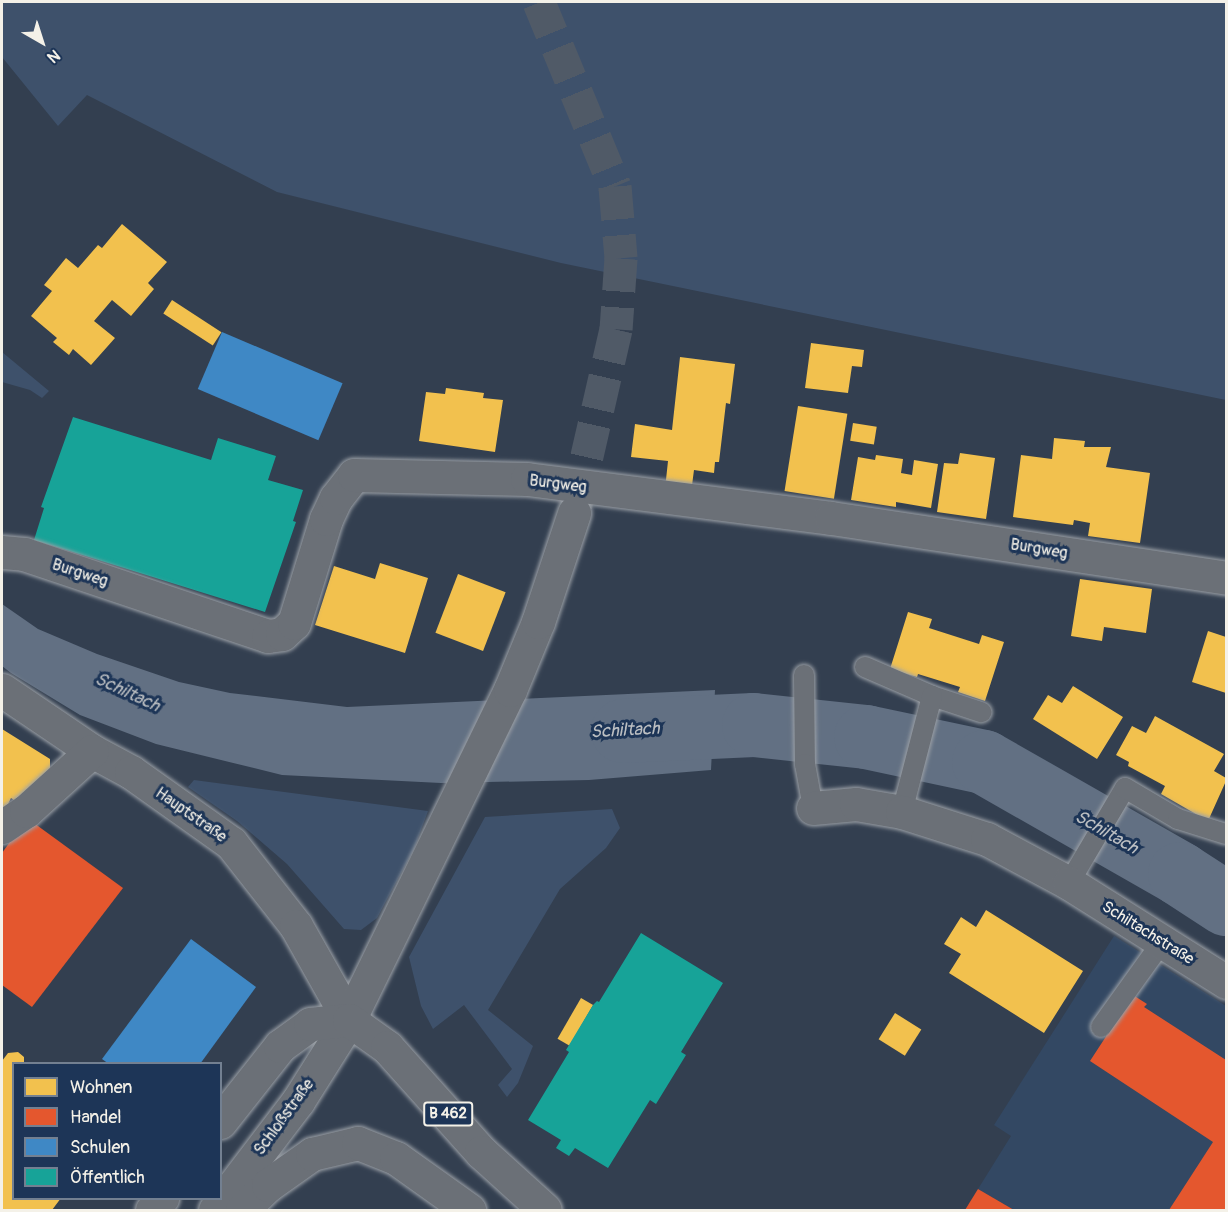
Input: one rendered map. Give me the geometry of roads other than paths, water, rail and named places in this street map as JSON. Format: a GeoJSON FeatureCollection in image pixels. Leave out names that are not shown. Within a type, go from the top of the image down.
{"type":"FeatureCollection","features":[{"type":"Feature","properties":{"kind":"street","name":"Burgweg"},"geometry":{"type":"LineString","coordinates":[[2,552],[24,554],[268,636],[282,634],[294,623],[326,519],[336,498],[354,475],[527,479],[831,518],[1227,578]]}},
{"type":"Feature","properties":{"kind":"street","name":"Schloßstraße"},"geometry":{"type":"LineString","coordinates":[[215,1210],[298,1101],[349,1020],[510,690],[538,622],[574,513]]}},
{"type":"Feature","properties":{"kind":"street","name":"Hauptstraße"},"geometry":{"type":"LineString","coordinates":[[2,690],[92,751],[131,772],[231,843],[296,926],[349,1020]]}},
{"type":"Feature","properties":{"kind":"street"},"geometry":{"type":"LineString","coordinates":[[2,827],[26,811],[92,751]]}},
{"type":"Feature","properties":{"kind":"street","name":"Schiltachstraße"},"geometry":{"type":"LineString","coordinates":[[813,807],[904,803],[987,839],[1075,872],[1162,942],[1227,982]]}},
{"type":"Feature","properties":{"kind":"street"},"geometry":{"type":"LineString","coordinates":[[222,1119],[280,1046],[310,1024],[349,1020]]}},
{"type":"Feature","properties":{"kind":"street","name":"B 462"},"geometry":{"type":"LineString","coordinates":[[349,1020],[387,1047],[481,1152],[545,1210]]}},
{"type":"Feature","properties":{"kind":"street"},"geometry":{"type":"LineString","coordinates":[[242,1210],[268,1185],[312,1154],[358,1143],[396,1158],[468,1210]]}},
{"type":"Feature","properties":{"kind":"lane"},"geometry":{"type":"LineString","coordinates":[[865,667],[932,696],[981,712]]}},
{"type":"Feature","properties":{"kind":"lane"},"geometry":{"type":"LineString","coordinates":[[804,675],[804,764],[813,807]]}},
{"type":"Feature","properties":{"kind":"lane"},"geometry":{"type":"LineString","coordinates":[[904,803],[932,696]]}},
{"type":"Feature","properties":{"kind":"lane"},"geometry":{"type":"LineString","coordinates":[[1075,872],[1125,788],[1178,819],[1227,834]]}},
{"type":"Feature","properties":{"kind":"lane"},"geometry":{"type":"LineString","coordinates":[[1101,1027],[1162,942]]}},
{"type":"Feature","properties":{"kind":"water"},"geometry":{"type":"Polygon","coordinates":[[[2,604],[38,629],[97,654],[179,682],[230,693],[347,707],[715,690],[711,770],[589,780],[441,783],[282,775],[156,744],[80,715],[11,673],[2,666],[2,604]]]}},
{"type":"Feature","properties":{"kind":"waterway","name":"Schiltach"},"geometry":{"type":"LineString","coordinates":[[623,731],[754,725],[866,737],[984,762],[1180,874],[1226,904]]}},
{"type":"Feature","properties":{"kind":"tunnel"},"geometry":{"type":"LineString","coordinates":[[539,2],[615,186],[621,258],[616,329],[574,513]]}}]}
